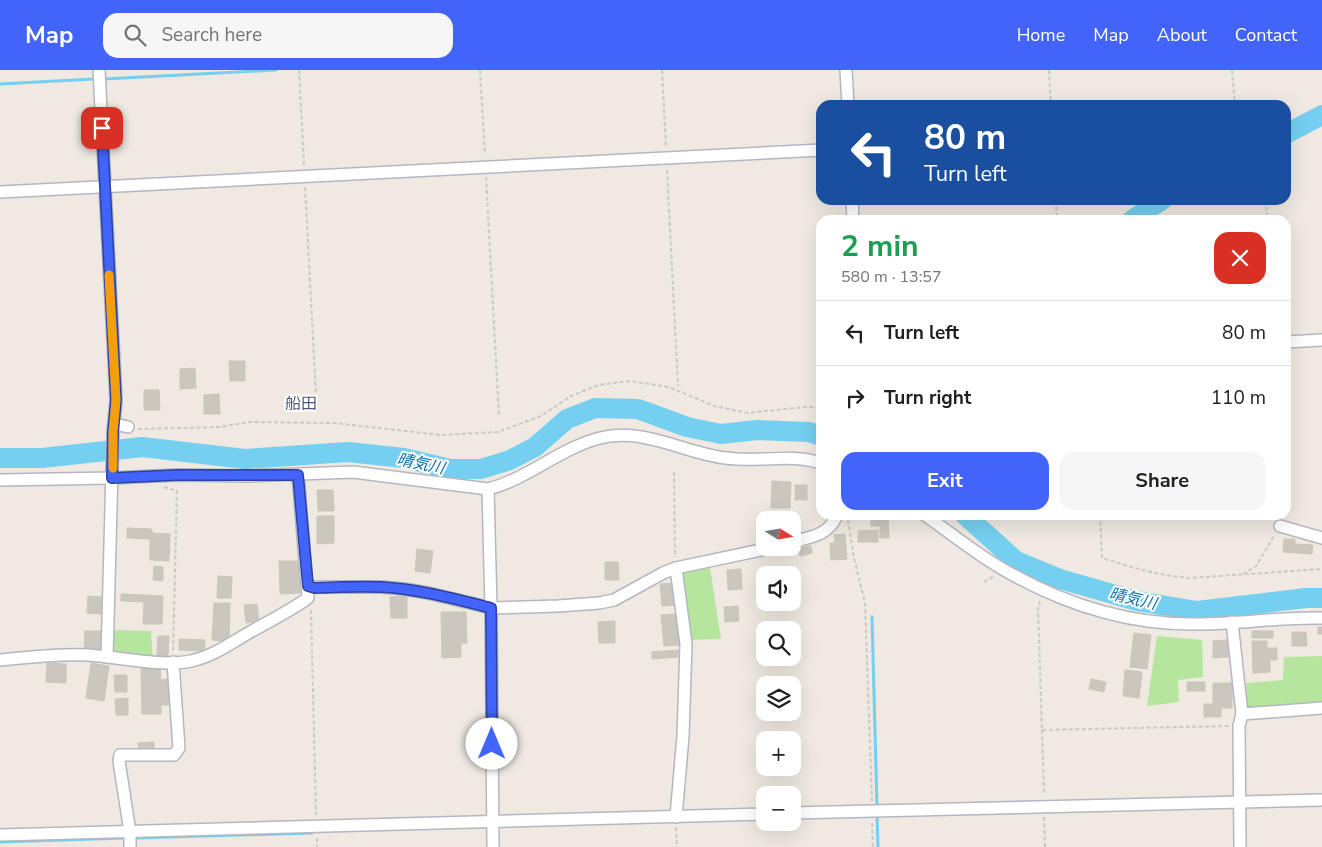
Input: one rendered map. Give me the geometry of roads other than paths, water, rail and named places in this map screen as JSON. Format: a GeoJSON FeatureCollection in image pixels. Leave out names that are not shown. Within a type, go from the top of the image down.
{"type":"FeatureCollection","features":[{"type":"Feature","properties":{"kind":"street"},"geometry":{"type":"LineString","coordinates":[[99,70],[116,400],[107,657]]}},
{"type":"Feature","properties":{"kind":"street"},"geometry":{"type":"LineString","coordinates":[[846,70],[848,100]]}},
{"type":"Feature","properties":{"kind":"street"},"geometry":{"type":"LineString","coordinates":[[0,192],[816,150]]}},
{"type":"Feature","properties":{"kind":"street"},"geometry":{"type":"LineString","coordinates":[[1291,342],[1322,340]]}},
{"type":"Feature","properties":{"kind":"street"},"geometry":{"type":"LineString","coordinates":[[114,428],[128,427]]}},
{"type":"Feature","properties":{"kind":"street"},"geometry":{"type":"LineString","coordinates":[[0,480],[177,475],[298,475],[353,472],[488,489],[522,476],[598,438],[617,435],[635,435],[656,439],[728,459],[782,457],[816,461]]}},
{"type":"Feature","properties":{"kind":"street"},"geometry":{"type":"LineString","coordinates":[[0,660],[61,655],[173,662],[190,661],[209,655],[292,611],[308,598],[298,475]]}},
{"type":"Feature","properties":{"kind":"street"},"geometry":{"type":"LineString","coordinates":[[488,489],[493,847]]}},
{"type":"Feature","properties":{"kind":"street"},"geometry":{"type":"LineString","coordinates":[[801,539],[824,533],[833,525],[835,520]]}},
{"type":"Feature","properties":{"kind":"street"},"geometry":{"type":"LineString","coordinates":[[932,520],[974,551],[1042,590],[1076,604],[1107,613],[1136,619],[1197,624],[1322,618]]}},
{"type":"Feature","properties":{"kind":"street"},"geometry":{"type":"LineString","coordinates":[[1280,526],[1322,538]]}},
{"type":"Feature","properties":{"kind":"street"},"geometry":{"type":"LineString","coordinates":[[308,586],[315,588],[381,587],[404,589],[491,608],[599,603],[614,600],[663,573],[676,568],[756,551]]}},
{"type":"Feature","properties":{"kind":"street"},"geometry":{"type":"LineString","coordinates":[[676,568],[686,644],[684,736],[676,817]]}},
{"type":"Feature","properties":{"kind":"street"},"geometry":{"type":"LineString","coordinates":[[1232,622],[1242,714],[1239,726],[1240,847]]}},
{"type":"Feature","properties":{"kind":"street"},"geometry":{"type":"LineString","coordinates":[[130,847],[130,832],[119,761],[120,755],[174,755],[179,748],[173,662]]}},
{"type":"Feature","properties":{"kind":"street"},"geometry":{"type":"LineString","coordinates":[[1242,714],[1322,708]]}},
{"type":"Feature","properties":{"kind":"street"},"geometry":{"type":"LineString","coordinates":[[801,813],[1322,800]]}},
{"type":"Feature","properties":{"kind":"street"},"geometry":{"type":"LineString","coordinates":[[0,835],[756,814]]}},
{"type":"Feature","properties":{"kind":"waterway"},"geometry":{"type":"LineString","coordinates":[[104,79],[276,70]]}},
{"type":"Feature","properties":{"kind":"waterway"},"geometry":{"type":"LineString","coordinates":[[0,84],[94,79]]}},
{"type":"Feature","properties":{"kind":"waterway"},"geometry":{"type":"LineString","coordinates":[[1291,131],[1322,115]]}},
{"type":"Feature","properties":{"kind":"waterway"},"geometry":{"type":"LineString","coordinates":[[1140,215],[1154,205]]}},
{"type":"Feature","properties":{"kind":"waterway","name":"晴気川"},"geometry":{"type":"LineString","coordinates":[[0,458],[42,458],[142,447],[245,459],[348,452],[404,458],[450,469],[481,469],[510,460],[535,447],[567,419],[595,408],[638,409],[687,427],[721,434],[757,430],[809,432],[816,434]]}},
{"type":"Feature","properties":{"kind":"waterway","name":"晴気川"},"geometry":{"type":"LineString","coordinates":[[971,520],[1016,561],[1060,579],[1137,601],[1197,611],[1306,598],[1322,598]]}},
{"type":"Feature","properties":{"kind":"waterway"},"geometry":{"type":"LineString","coordinates":[[872,617],[877,807]]}},
{"type":"Feature","properties":{"kind":"waterway"},"geometry":{"type":"LineString","coordinates":[[877,815],[878,847]]}},
{"type":"Feature","properties":{"kind":"waterway"},"geometry":{"type":"LineString","coordinates":[[136,838],[312,833]]}},
{"type":"Feature","properties":{"kind":"waterway"},"geometry":{"type":"LineString","coordinates":[[0,842],[125,838]]}},
{"type":"Feature","properties":{"kind":"district","name":"船田"},"geometry":{"type":"Point","coordinates":[301,403]}}]}
